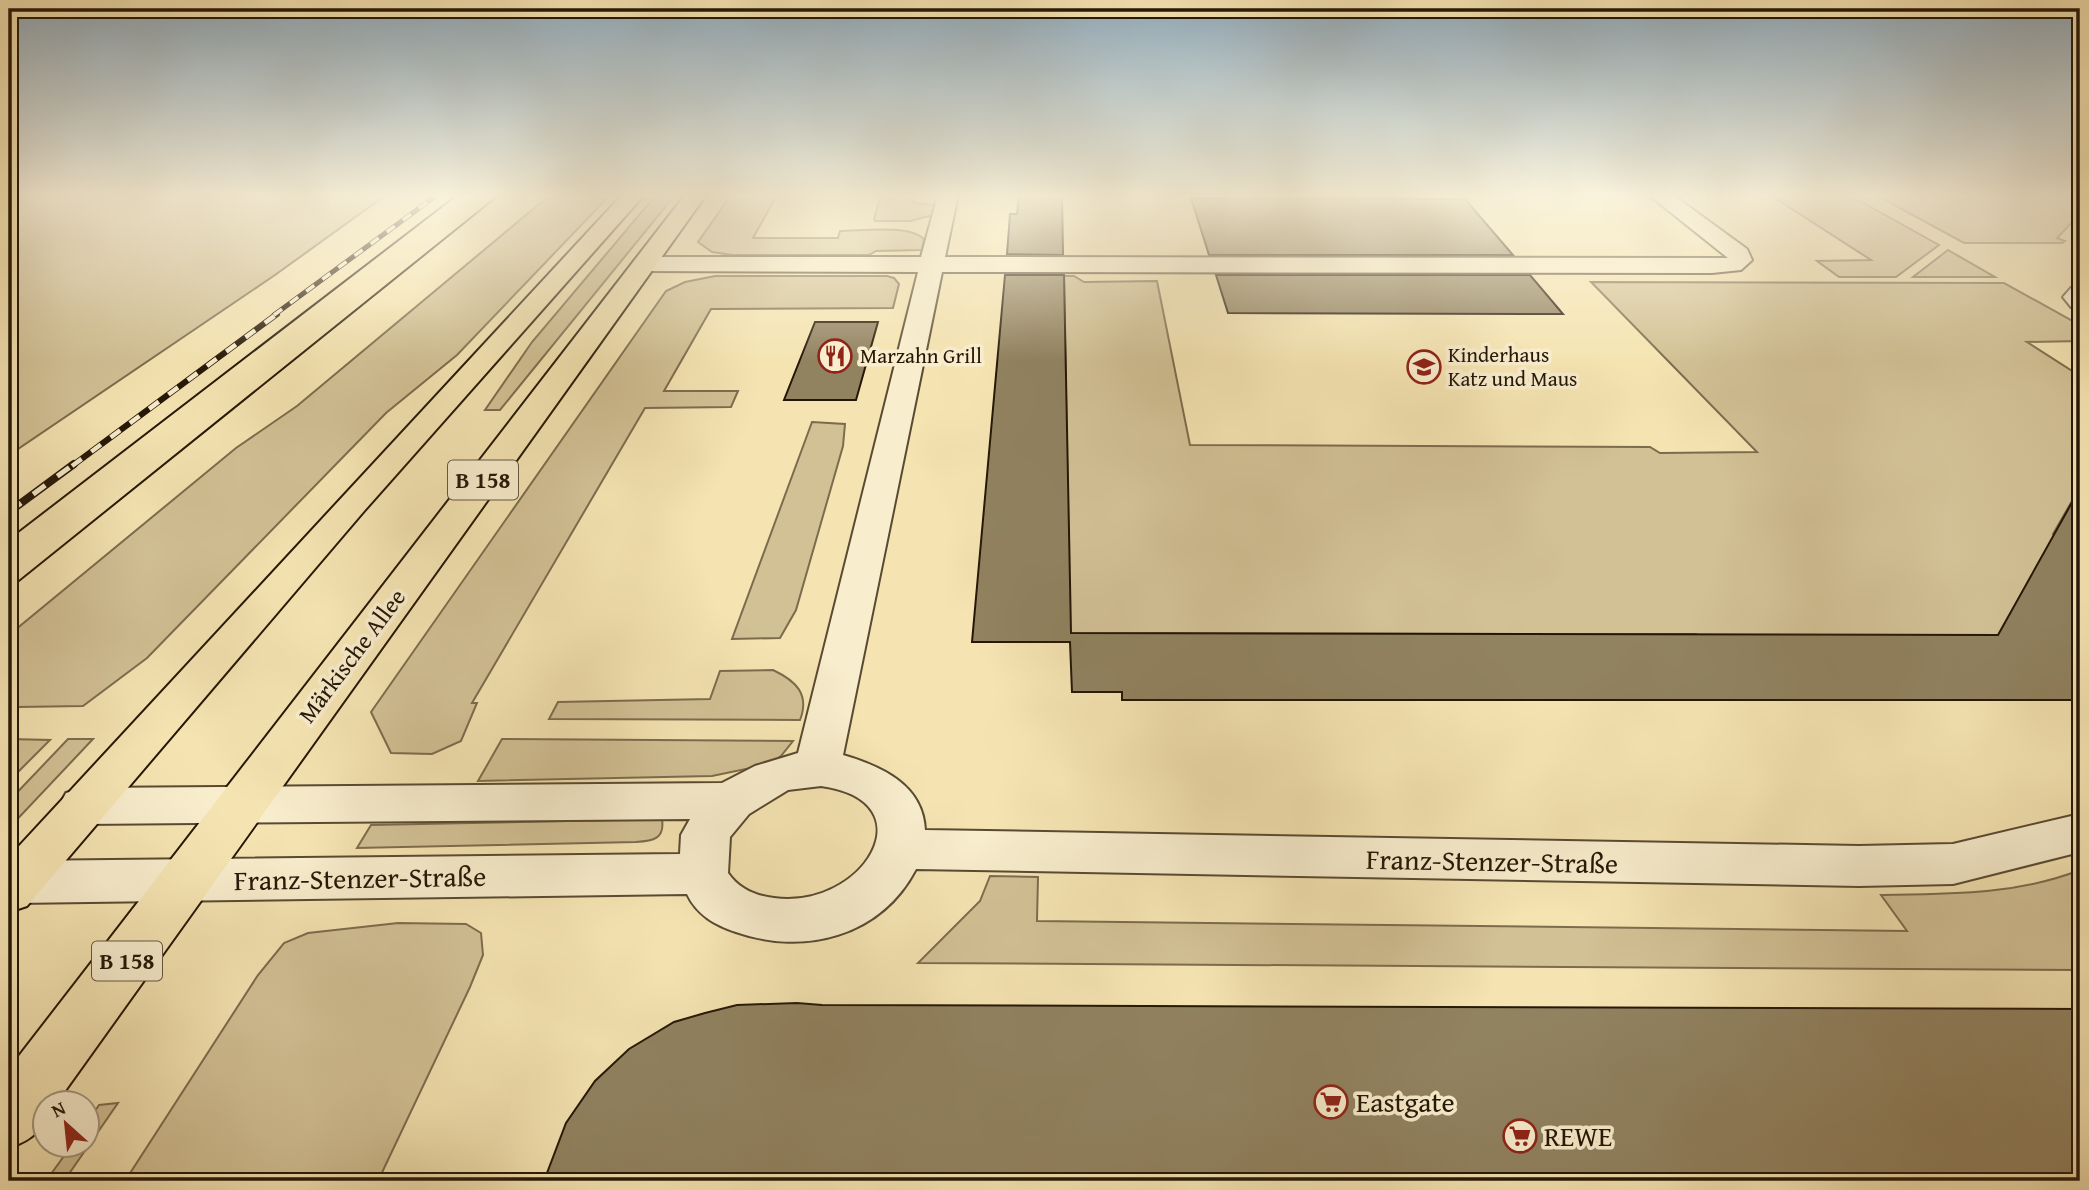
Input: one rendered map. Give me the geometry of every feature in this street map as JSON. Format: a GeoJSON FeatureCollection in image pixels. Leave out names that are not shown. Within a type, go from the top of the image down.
{"type":"FeatureCollection","features":[{"type":"Feature","properties":{"kind":"main road"},"geometry":{"type":"LineString","coordinates":[[13,886],[352,504],[583,251]]}},
{"type":"Feature","properties":{"kind":"main road","name":"Märkische Allee"},"geometry":{"type":"LineString","coordinates":[[9,1118],[245,804],[653,251]]}},
{"type":"Feature","properties":{"kind":"street"},"geometry":{"type":"LineString","coordinates":[[817,769],[888,444],[935,251]]}},
{"type":"Feature","properties":{"kind":"street"},"geometry":{"type":"LineString","coordinates":[[643,264],[1712,266],[1733,265],[1740,260],[1739,254],[1734,251]]}},
{"type":"Feature","properties":{"kind":"street"},"geometry":{"type":"LineString","coordinates":[[2080,293],[2076,297],[2080,302]]}},
{"type":"Feature","properties":{"kind":"street"},"geometry":{"type":"LineString","coordinates":[[817,769],[856,776],[874,783],[893,801],[902,824],[901,849],[889,872],[869,893],[841,910],[810,920],[774,921],[741,913],[717,897],[704,874],[706,836],[732,801],[746,790],[780,774],[817,769]]}},
{"type":"Feature","properties":{"kind":"street"},"geometry":{"type":"LineString","coordinates":[[83,806],[732,801]]}},
{"type":"Feature","properties":{"kind":"street","name":"Franz-Stenzer-Straße"},"geometry":{"type":"LineString","coordinates":[[901,849],[1859,866],[1953,864],[2080,833]]}},
{"type":"Feature","properties":{"kind":"street","name":"Franz-Stenzer-Straße"},"geometry":{"type":"LineString","coordinates":[[13,886],[187,880],[704,874]]}},
{"type":"Feature","properties":{"kind":"shaded area"},"geometry":{"type":"Polygon","coordinates":[[[9,251],[309,251],[275,275],[9,455],[9,251]]]}},
{"type":"Feature","properties":{"kind":"shaded area"},"geometry":{"type":"Polygon","coordinates":[[[483,251],[557,251],[457,355],[386,413],[147,658],[83,706],[18,707],[9,713],[9,635],[236,448],[297,406],[483,251]]]}},
{"type":"Feature","properties":{"kind":"shaded area"},"geometry":{"type":"Polygon","coordinates":[[[609,251],[630,251],[500,410],[485,410],[532,342],[609,251]]]}},
{"type":"Feature","properties":{"kind":"shaded area"},"geometry":{"type":"Polygon","coordinates":[[[710,251],[897,251],[876,251],[869,255],[732,255],[710,251]]]}},
{"type":"Feature","properties":{"kind":"shaded area"},"geometry":{"type":"Polygon","coordinates":[[[1856,251],[1932,251],[1896,277],[1839,277],[1817,261],[1871,260],[1856,251]]]}},
{"type":"Feature","properties":{"kind":"shaded area"},"geometry":{"type":"Polygon","coordinates":[[[1949,251],[1995,277],[1913,277],[1949,251]]]}},
{"type":"Feature","properties":{"kind":"shaded area"},"geometry":{"type":"Polygon","coordinates":[[[715,276],[887,276],[894,278],[899,284],[893,308],[711,309],[664,391],[738,391],[731,407],[645,408],[472,703],[477,703],[461,741],[432,754],[391,753],[371,712],[666,291],[685,282],[715,276]]]}},
{"type":"Feature","properties":{"kind":"shaded area"},"geometry":{"type":"Polygon","coordinates":[[[1064,276],[1074,276],[1084,282],[1157,281],[1190,445],[1650,447],[1660,453],[1757,452],[1591,282],[2004,283],[2080,325],[2080,341],[2027,342],[2080,376],[2080,487],[2053,534],[2064,538],[2013,633],[1992,640],[1986,635],[1744,635],[1702,640],[1696,634],[1554,635],[1509,640],[1506,634],[1070,633],[1064,276]]]}},
{"type":"Feature","properties":{"kind":"shaded area"},"geometry":{"type":"Polygon","coordinates":[[[812,422],[845,424],[843,446],[796,610],[780,638],[732,639],[812,422]]]}},
{"type":"Feature","properties":{"kind":"shaded area"},"geometry":{"type":"Polygon","coordinates":[[[773,670],[799,689],[803,703],[800,720],[549,719],[558,702],[710,699],[720,671],[773,670]]]}},
{"type":"Feature","properties":{"kind":"shaded area"},"geometry":{"type":"Polygon","coordinates":[[[9,739],[50,740],[9,781],[9,739]]]}},
{"type":"Feature","properties":{"kind":"shaded area"},"geometry":{"type":"Polygon","coordinates":[[[68,739],[93,739],[9,828],[9,801],[68,739]]]}},
{"type":"Feature","properties":{"kind":"shaded area"},"geometry":{"type":"Polygon","coordinates":[[[502,739],[793,741],[781,756],[770,764],[712,776],[478,781],[502,739]]]}},
{"type":"Feature","properties":{"kind":"shaded area"},"geometry":{"type":"Polygon","coordinates":[[[662,819],[660,835],[642,842],[357,848],[371,825],[662,819]]]}},
{"type":"Feature","properties":{"kind":"shaded area"},"geometry":{"type":"Polygon","coordinates":[[[2080,870],[2080,970],[918,963],[980,901],[990,876],[1038,877],[1037,921],[1907,931],[1881,895],[2007,889],[2080,870]]]}},
{"type":"Feature","properties":{"kind":"shaded area"},"geometry":{"type":"Polygon","coordinates":[[[398,923],[466,924],[481,933],[483,955],[378,1181],[125,1181],[258,975],[284,943],[308,933],[398,923]]]}},
{"type":"Feature","properties":{"kind":"shaded area"},"geometry":{"type":"Polygon","coordinates":[[[118,1103],[102,1126],[102,1105],[118,1103]]]}},
{"type":"Feature","properties":{"kind":"shaded area"},"geometry":{"type":"Polygon","coordinates":[[[63,1158],[80,1158],[64,1181],[46,1181],[63,1158]]]}},
{"type":"Feature","properties":{"kind":"building"},"geometry":{"type":"Polygon","coordinates":[[[1007,251],[1063,251],[1063,255],[1007,254],[1007,251]]]}},
{"type":"Feature","properties":{"kind":"building"},"geometry":{"type":"Polygon","coordinates":[[[1208,251],[1509,251],[1513,255],[1209,255],[1208,251]]]}},
{"type":"Feature","properties":{"kind":"building"},"geometry":{"type":"Polygon","coordinates":[[[1005,275],[1064,275],[1071,633],[1998,635],[2080,488],[2080,700],[1122,700],[1122,692],[1072,692],[1070,642],[972,642],[1005,275]]]}},
{"type":"Feature","properties":{"kind":"building"},"geometry":{"type":"Polygon","coordinates":[[[1216,275],[1530,275],[1563,314],[1228,313],[1216,275]]]}},
{"type":"Feature","properties":{"kind":"building","name":"Marzahn Grill"},"geometry":{"type":"Polygon","coordinates":[[[815,322],[878,322],[856,400],[784,400],[815,322]]]}},
{"type":"Feature","properties":{"kind":"building","name":"Eastgate"},"geometry":{"type":"Polygon","coordinates":[[[797,1003],[2080,1009],[2080,1181],[544,1181],[566,1123],[595,1081],[629,1049],[674,1022],[705,1013],[737,1005],[797,1003]]]}},
{"type":"Feature","properties":{"kind":"tram line"},"geometry":{"type":"LineString","coordinates":[[9,539],[385,251]]}},
{"type":"Feature","properties":{"kind":"tram line"},"geometry":{"type":"LineString","coordinates":[[9,589],[430,251]]}},
{"type":"Feature","properties":{"kind":"railway"},"geometry":{"type":"LineString","coordinates":[[274,315],[362,251]]}},
{"type":"Feature","properties":{"kind":"railway"},"geometry":{"type":"LineString","coordinates":[[72,466],[277,314]]}},
{"type":"Feature","properties":{"kind":"railway"},"geometry":{"type":"LineString","coordinates":[[9,512],[74,464]]}},
{"type":"Feature","properties":{"kind":"place","name":"Marzahn Grill"},"geometry":{"type":"Point","coordinates":[835,356]}},
{"type":"Feature","properties":{"kind":"place","name":"Kinderhaus Katz und Maus"},"geometry":{"type":"Point","coordinates":[1424,367]}},
{"type":"Feature","properties":{"kind":"place","name":"Eastgate"},"geometry":{"type":"Point","coordinates":[1331,1102]}},
{"type":"Feature","properties":{"kind":"place","name":"REWE"},"geometry":{"type":"Point","coordinates":[1520,1136]}}]}
